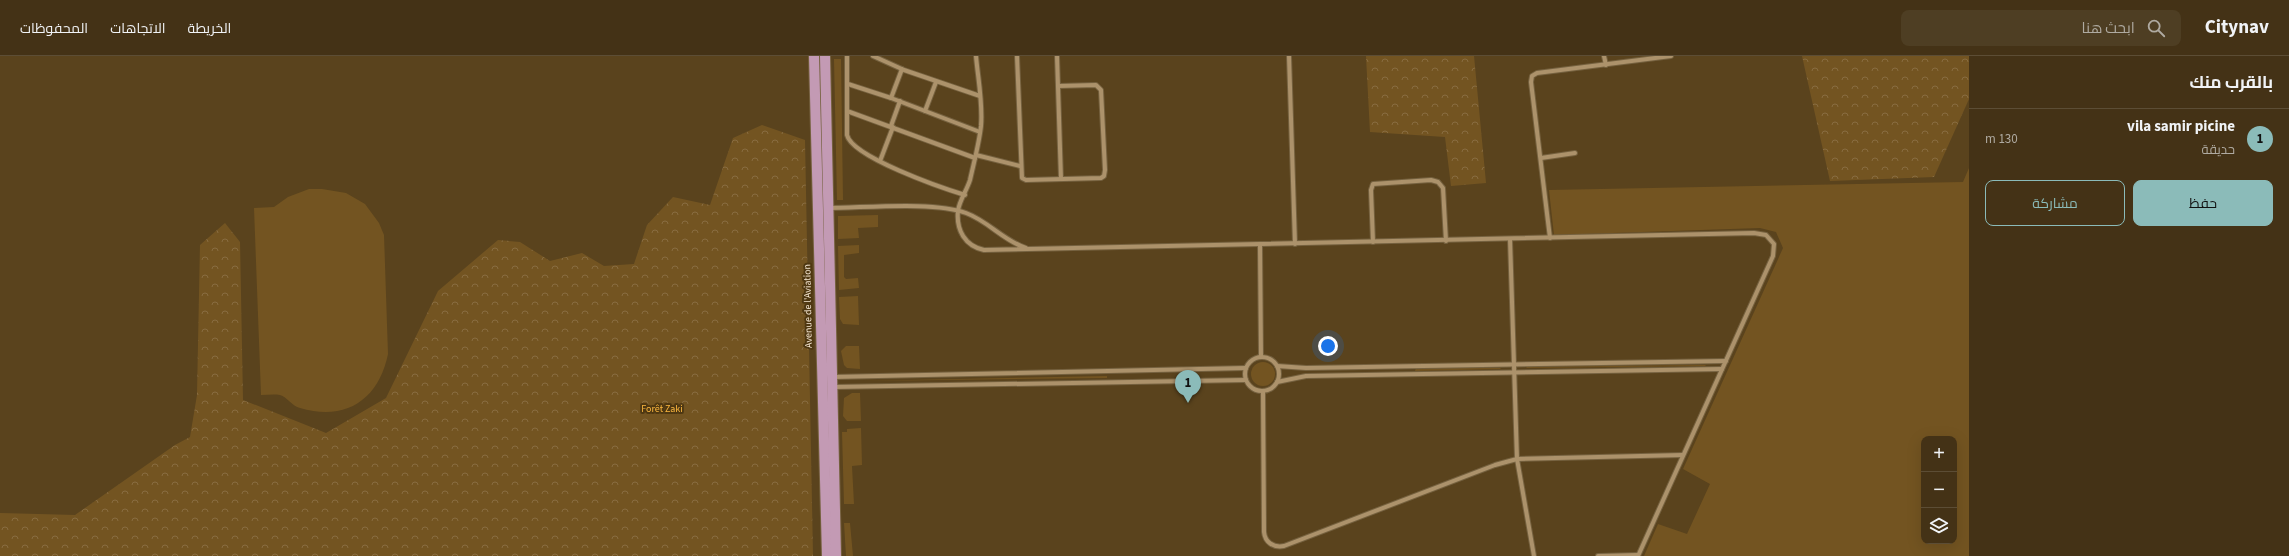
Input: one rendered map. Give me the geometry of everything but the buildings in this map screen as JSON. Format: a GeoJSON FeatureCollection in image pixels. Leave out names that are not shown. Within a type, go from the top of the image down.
{"type":"FeatureCollection","features":[{"type":"Feature","properties":{"kind":"main road","name":"Avenue de l'Aviation"},"geometry":{"type":"LineString","coordinates":[[814,56],[827,382],[836,556]]}},
{"type":"Feature","properties":{"kind":"main road","name":"Avenue de l'Aviation"},"geometry":{"type":"LineString","coordinates":[[825,56],[828,208],[827,556]]}},
{"type":"Feature","properties":{"kind":"street"},"geometry":{"type":"LineString","coordinates":[[847,56],[847,135],[850,142],[880,161],[921,180],[965,195]]}},
{"type":"Feature","properties":{"kind":"street"},"geometry":{"type":"LineString","coordinates":[[873,56],[936,82],[980,96]]}},
{"type":"Feature","properties":{"kind":"street"},"geometry":{"type":"LineString","coordinates":[[976,56],[982,111],[980,132],[965,195],[958,210],[961,233],[965,239],[976,248],[984,250],[1754,233],[1766,235],[1774,244],[1773,256],[1638,556],[1598,556]]}},
{"type":"Feature","properties":{"kind":"street"},"geometry":{"type":"LineString","coordinates":[[1018,56],[1021,177],[1025,180],[1101,178],[1104,176],[1105,170],[1100,88],[1096,85],[1058,86]]}},
{"type":"Feature","properties":{"kind":"street"},"geometry":{"type":"LineString","coordinates":[[1057,56],[1061,179]]}},
{"type":"Feature","properties":{"kind":"street"},"geometry":{"type":"LineString","coordinates":[[1289,56],[1295,244]]}},
{"type":"Feature","properties":{"kind":"street"},"geometry":{"type":"LineString","coordinates":[[1604,56],[1606,65]]}},
{"type":"Feature","properties":{"kind":"street"},"geometry":{"type":"LineString","coordinates":[[1550,238],[1531,82],[1532,76],[1537,74],[1671,56]]}},
{"type":"Feature","properties":{"kind":"street"},"geometry":{"type":"LineString","coordinates":[[891,98],[902,69]]}},
{"type":"Feature","properties":{"kind":"street"},"geometry":{"type":"LineString","coordinates":[[925,111],[936,82]]}},
{"type":"Feature","properties":{"kind":"street"},"geometry":{"type":"LineString","coordinates":[[848,84],[900,101],[980,132]]}},
{"type":"Feature","properties":{"kind":"street"},"geometry":{"type":"LineString","coordinates":[[880,161],[900,101]]}},
{"type":"Feature","properties":{"kind":"street"},"geometry":{"type":"LineString","coordinates":[[848,111],[975,156],[1020,166]]}},
{"type":"Feature","properties":{"kind":"street"},"geometry":{"type":"LineString","coordinates":[[1541,158],[1575,153]]}},
{"type":"Feature","properties":{"kind":"street"},"geometry":{"type":"LineString","coordinates":[[1373,242],[1371,190],[1374,184],[1378,182],[1431,180],[1438,182],[1443,188],[1446,240]]}},
{"type":"Feature","properties":{"kind":"street"},"geometry":{"type":"LineString","coordinates":[[828,208],[922,207],[958,210],[980,219],[1012,241],[1029,249]]}},
{"type":"Feature","properties":{"kind":"street"},"geometry":{"type":"LineString","coordinates":[[1510,239],[1517,459],[1534,556]]}},
{"type":"Feature","properties":{"kind":"street"},"geometry":{"type":"LineString","coordinates":[[1260,244],[1261,356]]}},
{"type":"Feature","properties":{"kind":"street"},"geometry":{"type":"LineString","coordinates":[[1261,356],[1271,359],[1278,366],[1279,377],[1273,387],[1263,391],[1253,388],[1246,380],[1246,368],[1252,360],[1261,356]]}},
{"type":"Feature","properties":{"kind":"street"},"geometry":{"type":"LineString","coordinates":[[1278,366],[1302,368],[1726,361]]}},
{"type":"Feature","properties":{"kind":"street"},"geometry":{"type":"LineString","coordinates":[[1408,366],[1408,374]]}},
{"type":"Feature","properties":{"kind":"street"},"geometry":{"type":"LineString","coordinates":[[1357,367],[1357,375]]}},
{"type":"Feature","properties":{"kind":"street"},"geometry":{"type":"LineString","coordinates":[[827,382],[1246,368]]}},
{"type":"Feature","properties":{"kind":"street"},"geometry":{"type":"LineString","coordinates":[[1277,382],[1306,376],[1722,369]]}},
{"type":"Feature","properties":{"kind":"street"},"geometry":{"type":"LineString","coordinates":[[827,382],[1246,380]]}},
{"type":"Feature","properties":{"kind":"street"},"geometry":{"type":"LineString","coordinates":[[1263,391],[1264,532],[1266,540],[1276,546],[1284,546],[1495,465],[1517,459],[1683,455]]}},
{"type":"Feature","properties":{"kind":"green space"},"geometry":{"type":"Polygon","coordinates":[[[1366,56],[1474,56],[1486,183],[1451,186],[1445,137],[1370,132],[1366,56]]]}},
{"type":"Feature","properties":{"kind":"green space"},"geometry":{"type":"Polygon","coordinates":[[[1802,56],[1969,56],[1969,99],[1934,177],[1830,181],[1802,56]]]}},
{"type":"Feature","properties":{"kind":"green space"},"geometry":{"type":"Polygon","coordinates":[[[834,59],[841,59],[843,200],[837,200],[834,59]]]}},
{"type":"Feature","properties":{"kind":"green space","name":"Forêt Zaki"},"geometry":{"type":"Polygon","coordinates":[[[762,125],[805,140],[813,556],[0,556],[0,513],[75,515],[175,445],[190,437],[197,395],[200,245],[225,223],[240,242],[243,400],[326,433],[386,398],[438,291],[498,240],[520,242],[550,261],[582,253],[604,266],[634,264],[647,225],[673,197],[710,205],[733,138],[762,125]]]}},
{"type":"Feature","properties":{"kind":"green space"},"geometry":{"type":"Polygon","coordinates":[[[1969,168],[1969,556],[1644,556],[1658,524],[1687,534],[1710,484],[1683,469],[1783,248],[1776,232],[1760,228],[1554,235],[1549,190],[1963,182],[1969,168]]]}},
{"type":"Feature","properties":{"kind":"green space"},"geometry":{"type":"Polygon","coordinates":[[[309,189],[322,189],[346,193],[365,204],[379,223],[384,235],[388,354],[384,370],[368,395],[358,403],[346,409],[332,412],[317,412],[300,408],[280,395],[261,395],[254,208],[274,207],[288,197],[309,189]]]}},
{"type":"Feature","properties":{"kind":"green space"},"geometry":{"type":"Polygon","coordinates":[[[878,215],[878,227],[858,228],[859,238],[838,239],[838,216],[878,215]]]}},
{"type":"Feature","properties":{"kind":"green space"},"geometry":{"type":"Polygon","coordinates":[[[859,245],[859,253],[844,255],[844,277],[846,279],[858,278],[859,288],[839,290],[838,246],[859,245]]]}},
{"type":"Feature","properties":{"kind":"green space"},"geometry":{"type":"Polygon","coordinates":[[[858,296],[859,325],[843,324],[840,319],[839,297],[858,296]]]}},
{"type":"Feature","properties":{"kind":"green space"},"geometry":{"type":"Polygon","coordinates":[[[846,346],[859,346],[860,369],[847,368],[844,365],[841,351],[846,346]]]}},
{"type":"Feature","properties":{"kind":"green space"},"geometry":{"type":"Polygon","coordinates":[[[1263,362],[1272,365],[1275,374],[1272,383],[1263,386],[1254,383],[1251,374],[1254,365],[1263,362]]]}},
{"type":"Feature","properties":{"kind":"green space"},"geometry":{"type":"Polygon","coordinates":[[[1706,366],[1526,368],[1527,367],[1706,366]]]}},
{"type":"Feature","properties":{"kind":"green space"},"geometry":{"type":"Polygon","coordinates":[[[1416,368],[1500,368],[1501,369],[1415,371],[1416,368]]]}},
{"type":"Feature","properties":{"kind":"green space"},"geometry":{"type":"Polygon","coordinates":[[[1107,376],[1107,378],[862,381],[1107,376]]]}},
{"type":"Feature","properties":{"kind":"green space"},"geometry":{"type":"Polygon","coordinates":[[[852,393],[860,393],[861,421],[847,421],[843,416],[844,398],[852,393]]]}},
{"type":"Feature","properties":{"kind":"green space"},"geometry":{"type":"Polygon","coordinates":[[[861,428],[862,465],[852,466],[854,504],[844,504],[842,432],[847,432],[847,429],[861,428]]]}},
{"type":"Feature","properties":{"kind":"green space"},"geometry":{"type":"Polygon","coordinates":[[[844,523],[850,523],[853,556],[846,556],[844,523]]]}},
{"type":"Feature","properties":{"kind":"place","name":"vila samir picine"},"geometry":{"type":"Point","coordinates":[1188,403]}}]}
